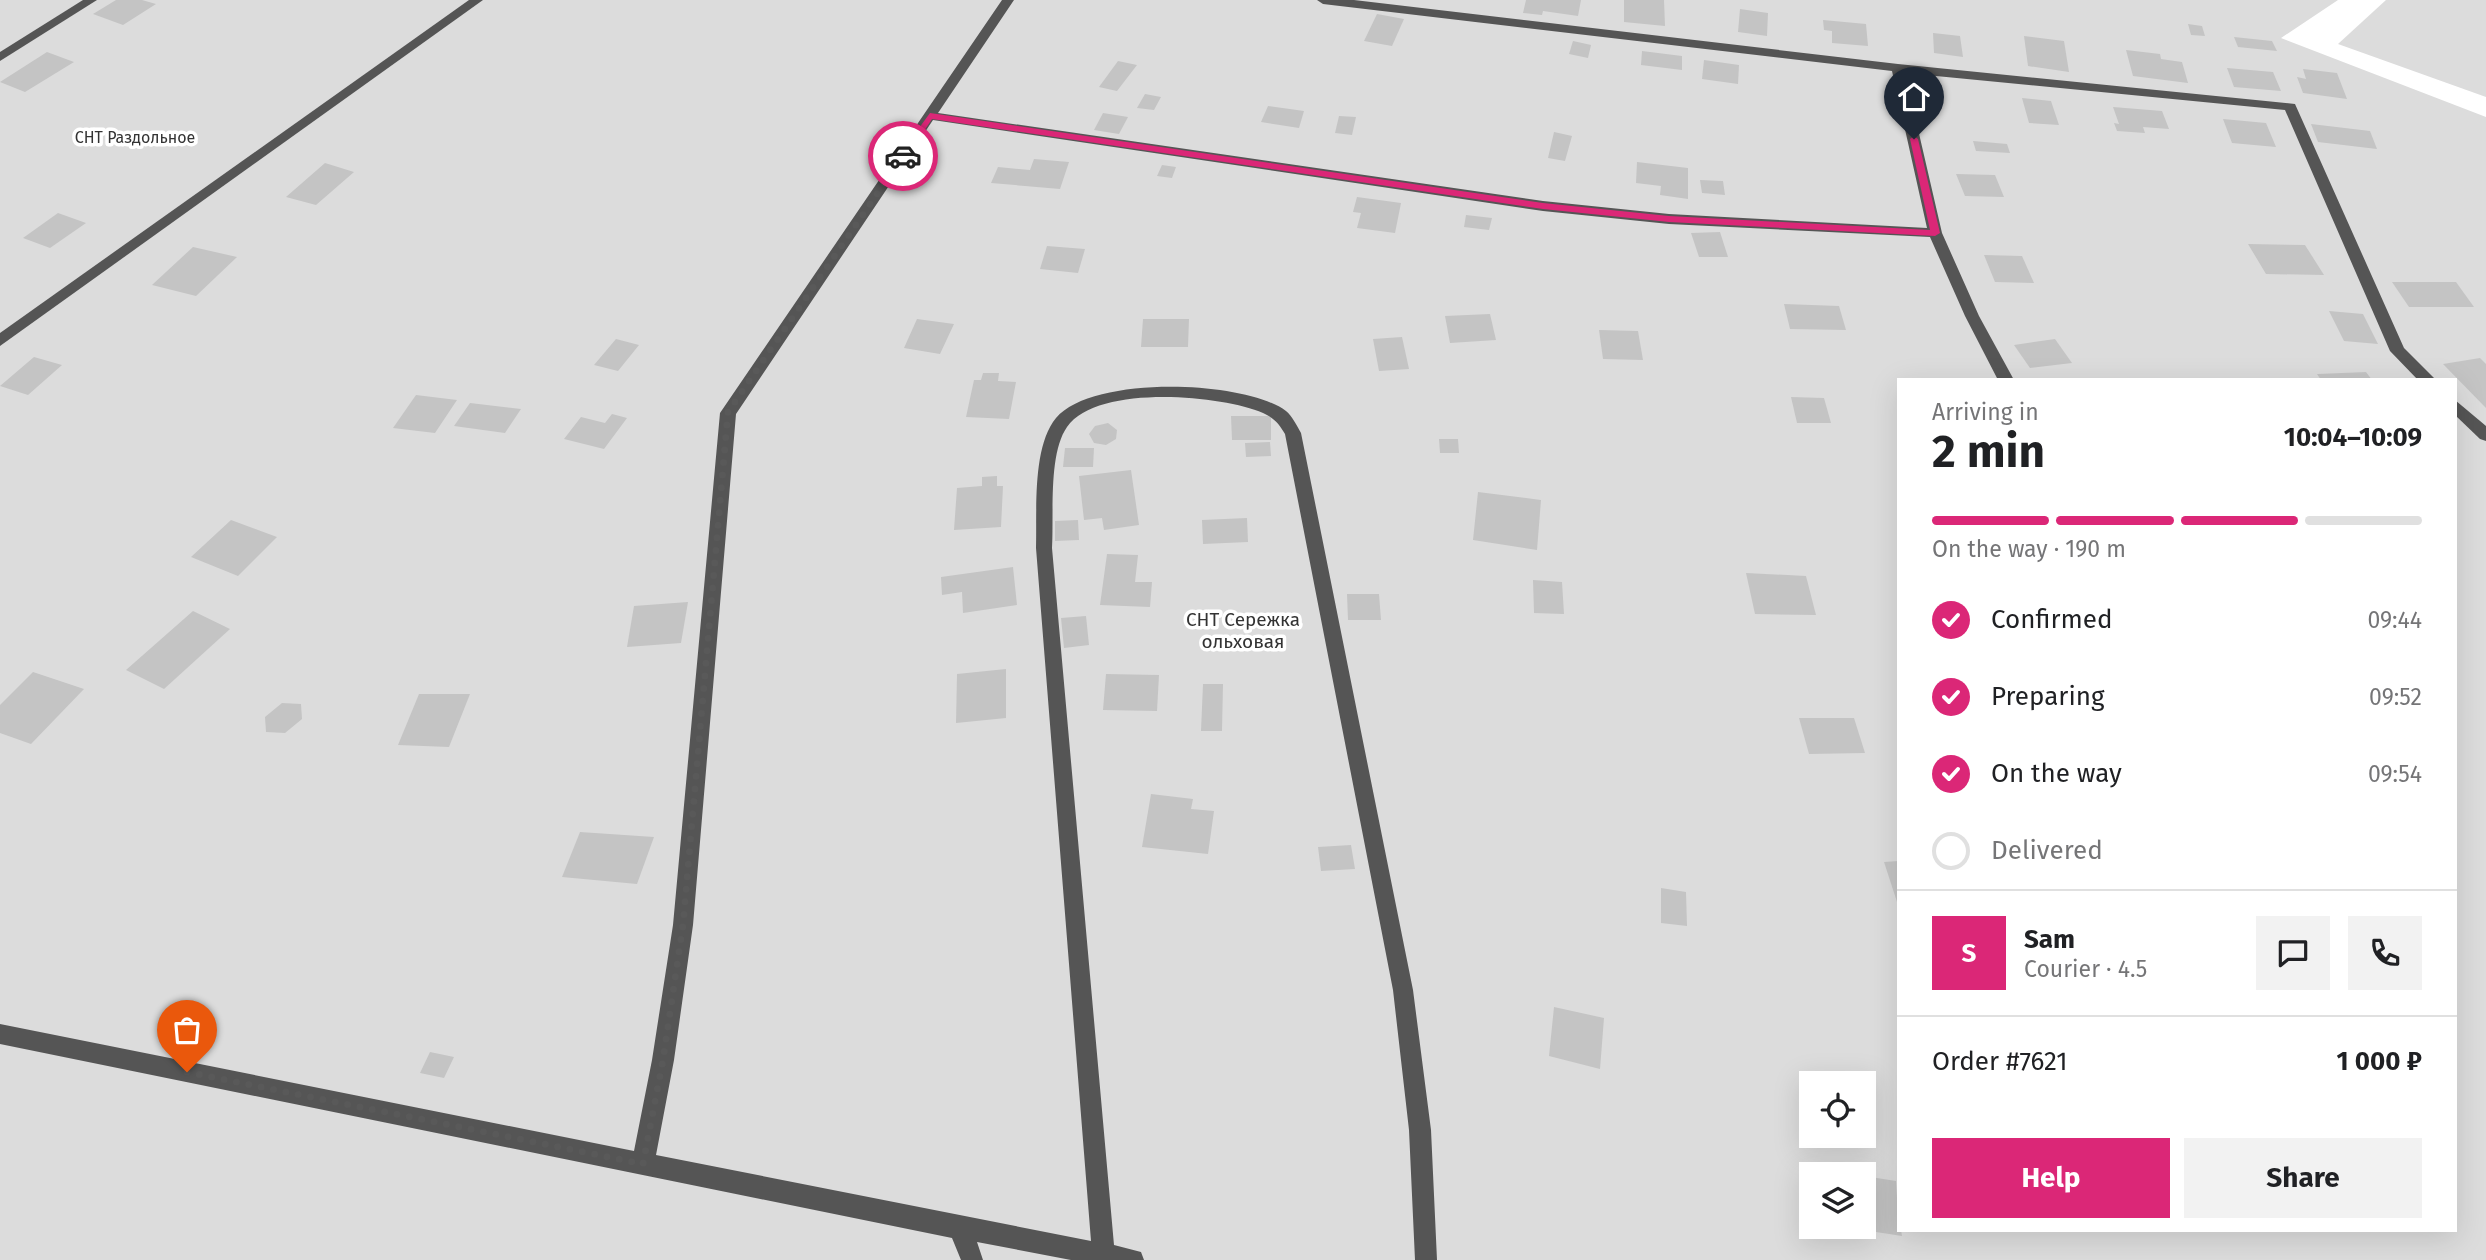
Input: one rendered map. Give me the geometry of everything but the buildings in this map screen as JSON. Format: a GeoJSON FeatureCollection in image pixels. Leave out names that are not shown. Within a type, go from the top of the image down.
{"type":"FeatureCollection","features":[{"type":"Feature","properties":{"kind":"lane"},"geometry":{"type":"LineString","coordinates":[[0,57],[91,0]]}},
{"type":"Feature","properties":{"kind":"lane"},"geometry":{"type":"LineString","coordinates":[[0,341],[477,0]]}},
{"type":"Feature","properties":{"kind":"lane"},"geometry":{"type":"LineString","coordinates":[[643,1164],[663,1060],[683,925],[728,412],[1008,0]]}},
{"type":"Feature","properties":{"kind":"lane"},"geometry":{"type":"LineString","coordinates":[[1323,0],[1898,68],[2290,107],[2398,351],[2426,378]]}},
{"type":"Feature","properties":{"kind":"lane"},"geometry":{"type":"LineString","coordinates":[[1898,68],[1935,233],[1972,316],[2005,378]]}},
{"type":"Feature","properties":{"kind":"lane"},"geometry":{"type":"LineString","coordinates":[[930,116],[1543,206],[1669,219],[1935,233]]}},
{"type":"Feature","properties":{"kind":"lane"},"geometry":{"type":"LineString","coordinates":[[1103,1252],[1044,548],[1048,466],[1060,425],[1087,403],[1127,393],[1182,394],[1247,401],[1280,416],[1293,433],[1403,990],[1420,1130],[1426,1260]]}},
{"type":"Feature","properties":{"kind":"lane"},"geometry":{"type":"LineString","coordinates":[[2457,408],[2486,435]]}},
{"type":"Feature","properties":{"kind":"lane"},"geometry":{"type":"LineString","coordinates":[[0,1034],[960,1228],[1103,1252],[1133,1260]]}},
{"type":"Feature","properties":{"kind":"lane"},"geometry":{"type":"LineString","coordinates":[[960,1228],[972,1260]]}},
{"type":"Feature","properties":{"kind":"green space","name":"СНТ Сережка ольховая"},"geometry":{"type":"Polygon","coordinates":[[[0,0],[2338,0],[2281,38],[2486,117],[2486,1260],[0,1260],[0,0]]]}},
{"type":"Feature","properties":{"kind":"green space"},"geometry":{"type":"Polygon","coordinates":[[[2386,0],[2486,0],[2486,97],[2338,44],[2386,0]]]}},
{"type":"Feature","properties":{"kind":"way so far"},"geometry":{"type":"LineString","coordinates":[[187,1072],[643,1164],[663,1060],[683,925],[728,412],[903,156]]}},
{"type":"Feature","properties":{"kind":"route"},"geometry":{"type":"LineString","coordinates":[[903,156],[930,116],[1543,206],[1669,219],[1935,233],[1914,139]]}},
{"type":"Feature","properties":{"kind":"park label","name":"СНТ Раздольное"},"geometry":{"type":"Point","coordinates":[135,137]}}]}
